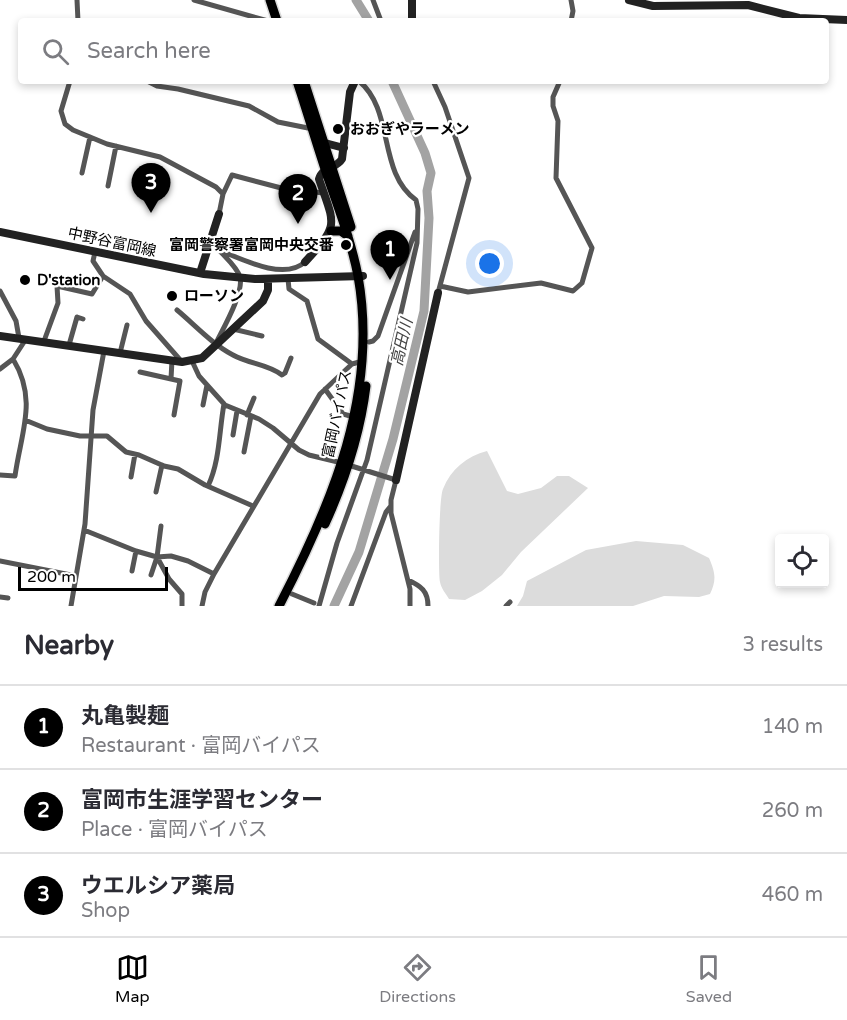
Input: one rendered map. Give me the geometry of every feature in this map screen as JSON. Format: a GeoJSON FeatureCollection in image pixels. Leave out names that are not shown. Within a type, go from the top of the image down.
{"type":"FeatureCollection","features":[{"type":"Feature","properties":{"kind":"highway"},"geometry":{"type":"LineString","coordinates":[[270,0],[276,18]]}},
{"type":"Feature","properties":{"kind":"highway"},"geometry":{"type":"LineString","coordinates":[[276,0],[282,18]]}},
{"type":"Feature","properties":{"kind":"highway","name":"富岡バイパス"},"geometry":{"type":"LineString","coordinates":[[286,606],[318,540],[345,464],[364,401],[369,342],[354,234],[298,84]]}},
{"type":"Feature","properties":{"kind":"highway","name":"富岡バイパス"},"geometry":{"type":"LineString","coordinates":[[279,606],[309,547],[345,464],[363,361],[360,277],[329,168],[325,143],[305,84]]}},
{"type":"Feature","properties":{"kind":"highway"},"geometry":{"type":"LineString","coordinates":[[331,231],[341,231],[348,236]]}},
{"type":"Feature","properties":{"kind":"main road"},"geometry":{"type":"LineString","coordinates":[[412,0],[412,18]]}},
{"type":"Feature","properties":{"kind":"main road"},"geometry":{"type":"LineString","coordinates":[[629,0],[653,6],[748,5],[799,18]]}},
{"type":"Feature","properties":{"kind":"main road"},"geometry":{"type":"LineString","coordinates":[[829,19],[847,20]]}},
{"type":"Feature","properties":{"kind":"main road"},"geometry":{"type":"LineString","coordinates":[[305,262],[331,231],[332,219],[319,179],[320,174],[340,162],[344,148],[350,92],[355,84]]}},
{"type":"Feature","properties":{"kind":"main road"},"geometry":{"type":"LineString","coordinates":[[325,143],[344,148]]}},
{"type":"Feature","properties":{"kind":"main road"},"geometry":{"type":"LineString","coordinates":[[200,273],[219,214]]}},
{"type":"Feature","properties":{"kind":"main road","name":"中野谷富岡線"},"geometry":{"type":"LineString","coordinates":[[0,232],[200,273],[240,278],[360,277]]}},
{"type":"Feature","properties":{"kind":"main road"},"geometry":{"type":"LineString","coordinates":[[0,336],[182,362],[192,361],[202,358],[266,297],[268,279]]}},
{"type":"Feature","properties":{"kind":"main road"},"geometry":{"type":"LineString","coordinates":[[395,479],[439,289]]}},
{"type":"Feature","properties":{"kind":"street"},"geometry":{"type":"LineString","coordinates":[[77,0],[78,18]]}},
{"type":"Feature","properties":{"kind":"street"},"geometry":{"type":"LineString","coordinates":[[194,0],[257,18]]}},
{"type":"Feature","properties":{"kind":"street"},"geometry":{"type":"LineString","coordinates":[[373,0],[380,18]]}},
{"type":"Feature","properties":{"kind":"street"},"geometry":{"type":"LineString","coordinates":[[571,0],[572,18]]}},
{"type":"Feature","properties":{"kind":"street"},"geometry":{"type":"LineString","coordinates":[[69,84],[62,111],[65,124],[73,130],[116,146],[160,157],[174,163],[223,194]]}},
{"type":"Feature","properties":{"kind":"street"},"geometry":{"type":"LineString","coordinates":[[153,84],[249,106],[278,122],[313,129]]}},
{"type":"Feature","properties":{"kind":"street"},"geometry":{"type":"LineString","coordinates":[[292,594],[314,605],[323,593],[363,470],[417,243],[416,200],[408,195],[397,180],[379,108],[359,84]]}},
{"type":"Feature","properties":{"kind":"street"},"geometry":{"type":"LineString","coordinates":[[434,84],[445,107],[469,178],[439,289],[468,292],[541,284],[573,291],[582,284],[592,248],[555,178],[558,121],[553,106],[553,97],[559,84]]}},
{"type":"Feature","properties":{"kind":"street"},"geometry":{"type":"LineString","coordinates":[[82,172],[90,136]]}},
{"type":"Feature","properties":{"kind":"street"},"geometry":{"type":"LineString","coordinates":[[108,186],[116,146]]}},
{"type":"Feature","properties":{"kind":"street"},"geometry":{"type":"LineString","coordinates":[[219,214],[223,194],[232,175],[285,189],[324,194]]}},
{"type":"Feature","properties":{"kind":"street"},"geometry":{"type":"LineString","coordinates":[[369,342],[378,336],[418,225]]}},
{"type":"Feature","properties":{"kind":"street"},"geometry":{"type":"LineString","coordinates":[[209,246],[278,270],[295,269],[305,262]]}},
{"type":"Feature","properties":{"kind":"street"},"geometry":{"type":"LineString","coordinates":[[216,344],[237,296],[240,278],[219,250]]}},
{"type":"Feature","properties":{"kind":"street"},"geometry":{"type":"LineString","coordinates":[[95,252],[93,261],[103,276],[130,294],[146,321],[182,362]]}},
{"type":"Feature","properties":{"kind":"street"},"geometry":{"type":"LineString","coordinates":[[44,341],[58,303],[57,286],[92,294],[103,276]]}},
{"type":"Feature","properties":{"kind":"street"},"geometry":{"type":"LineString","coordinates":[[288,279],[289,290],[308,301],[318,339],[352,364]]}},
{"type":"Feature","properties":{"kind":"street"},"geometry":{"type":"LineString","coordinates":[[0,291],[22,338],[13,358],[0,369]]}},
{"type":"Feature","properties":{"kind":"street"},"geometry":{"type":"LineString","coordinates":[[177,310],[216,344],[234,356],[282,375],[291,358]]}},
{"type":"Feature","properties":{"kind":"street"},"geometry":{"type":"LineString","coordinates":[[69,345],[76,318],[83,319]]}},
{"type":"Feature","properties":{"kind":"street"},"geometry":{"type":"LineString","coordinates":[[120,353],[127,325]]}},
{"type":"Feature","properties":{"kind":"street"},"geometry":{"type":"LineString","coordinates":[[234,329],[262,336]]}},
{"type":"Feature","properties":{"kind":"street"},"geometry":{"type":"LineString","coordinates":[[71,606],[84,530],[93,410],[104,351]]}},
{"type":"Feature","properties":{"kind":"street"},"geometry":{"type":"LineString","coordinates":[[0,475],[15,476],[25,420],[27,396],[22,373],[13,358]]}},
{"type":"Feature","properties":{"kind":"street"},"geometry":{"type":"LineString","coordinates":[[171,379],[172,360]]}},
{"type":"Feature","properties":{"kind":"street"},"geometry":{"type":"LineString","coordinates":[[192,361],[199,376],[224,404],[273,428],[309,455],[395,479],[390,507],[408,580],[410,606]]}},
{"type":"Feature","properties":{"kind":"street"},"geometry":{"type":"LineString","coordinates":[[202,606],[205,592],[214,574],[320,394],[352,364],[363,361]]}},
{"type":"Feature","properties":{"kind":"street"},"geometry":{"type":"LineString","coordinates":[[140,372],[180,381],[174,415]]}},
{"type":"Feature","properties":{"kind":"street"},"geometry":{"type":"LineString","coordinates":[[202,405],[207,385]]}},
{"type":"Feature","properties":{"kind":"street"},"geometry":{"type":"LineString","coordinates":[[325,389],[343,414],[354,417]]}},
{"type":"Feature","properties":{"kind":"street"},"geometry":{"type":"LineString","coordinates":[[244,452],[254,398]]}},
{"type":"Feature","properties":{"kind":"street"},"geometry":{"type":"LineString","coordinates":[[208,486],[221,436],[220,426],[224,404]]}},
{"type":"Feature","properties":{"kind":"street"},"geometry":{"type":"LineString","coordinates":[[233,435],[237,411]]}},
{"type":"Feature","properties":{"kind":"street"},"geometry":{"type":"LineString","coordinates":[[25,420],[47,429],[107,436],[126,452],[190,475],[208,486],[253,506]]}},
{"type":"Feature","properties":{"kind":"street"},"geometry":{"type":"LineString","coordinates":[[131,477],[135,454]]}},
{"type":"Feature","properties":{"kind":"street"},"geometry":{"type":"LineString","coordinates":[[156,492],[162,465]]}},
{"type":"Feature","properties":{"kind":"street"},"geometry":{"type":"LineString","coordinates":[[354,605],[386,512],[390,507]]}},
{"type":"Feature","properties":{"kind":"street"},"geometry":{"type":"LineString","coordinates":[[151,575],[157,557],[161,526]]}},
{"type":"Feature","properties":{"kind":"street"},"geometry":{"type":"LineString","coordinates":[[84,530],[136,551],[157,557],[171,556],[188,561],[214,574]]}},
{"type":"Feature","properties":{"kind":"street"},"geometry":{"type":"LineString","coordinates":[[132,571],[136,551]]}},
{"type":"Feature","properties":{"kind":"street"},"geometry":{"type":"LineString","coordinates":[[157,557],[169,579],[182,594],[182,606]]}},
{"type":"Feature","properties":{"kind":"street"},"geometry":{"type":"LineString","coordinates":[[0,561],[76,576]]}},
{"type":"Feature","properties":{"kind":"street"},"geometry":{"type":"LineString","coordinates":[[408,580],[422,588],[428,596],[428,606]]}},
{"type":"Feature","properties":{"kind":"street"},"geometry":{"type":"LineString","coordinates":[[0,597],[8,598]]}},
{"type":"Feature","properties":{"kind":"shaded area"},"geometry":{"type":"Polygon","coordinates":[[[487,451],[507,491],[518,494],[541,488],[557,476],[569,476],[588,488],[521,552],[502,575],[482,591],[465,600],[449,599],[441,586],[439,575],[443,489],[450,475],[460,464],[487,451]]]}},
{"type":"Feature","properties":{"kind":"shaded area"},"geometry":{"type":"Polygon","coordinates":[[[636,541],[683,545],[709,558],[714,576],[710,594],[699,597],[664,596],[633,606],[517,606],[523,596],[527,581],[586,550],[636,541]]]}},
{"type":"Feature","properties":{"kind":"waterway","name":"高田川"},"geometry":{"type":"LineString","coordinates":[[356,0],[367,18]]}},
{"type":"Feature","properties":{"kind":"waterway","name":"高田川"},"geometry":{"type":"LineString","coordinates":[[334,606],[359,552],[393,439],[424,311],[429,218],[427,191],[431,173],[425,153],[393,84]]}},
{"type":"Feature","properties":{"kind":"place","name":"おおぎやラーメン"},"geometry":{"type":"Point","coordinates":[338,129]}},
{"type":"Feature","properties":{"kind":"place","name":"ウエルシア薬局"},"geometry":{"type":"Point","coordinates":[151,213]}},
{"type":"Feature","properties":{"kind":"place","name":"富岡市生涯学習センター"},"geometry":{"type":"Point","coordinates":[298,224]}},
{"type":"Feature","properties":{"kind":"place","name":"富岡警察署富岡中央交番"},"geometry":{"type":"Point","coordinates":[346,245]}},
{"type":"Feature","properties":{"kind":"place","name":"D'station"},"geometry":{"type":"Point","coordinates":[25,280]}},
{"type":"Feature","properties":{"kind":"place","name":"丸亀製麺"},"geometry":{"type":"Point","coordinates":[390,280]}},
{"type":"Feature","properties":{"kind":"place","name":"ローソン"},"geometry":{"type":"Point","coordinates":[172,296]}}]}
